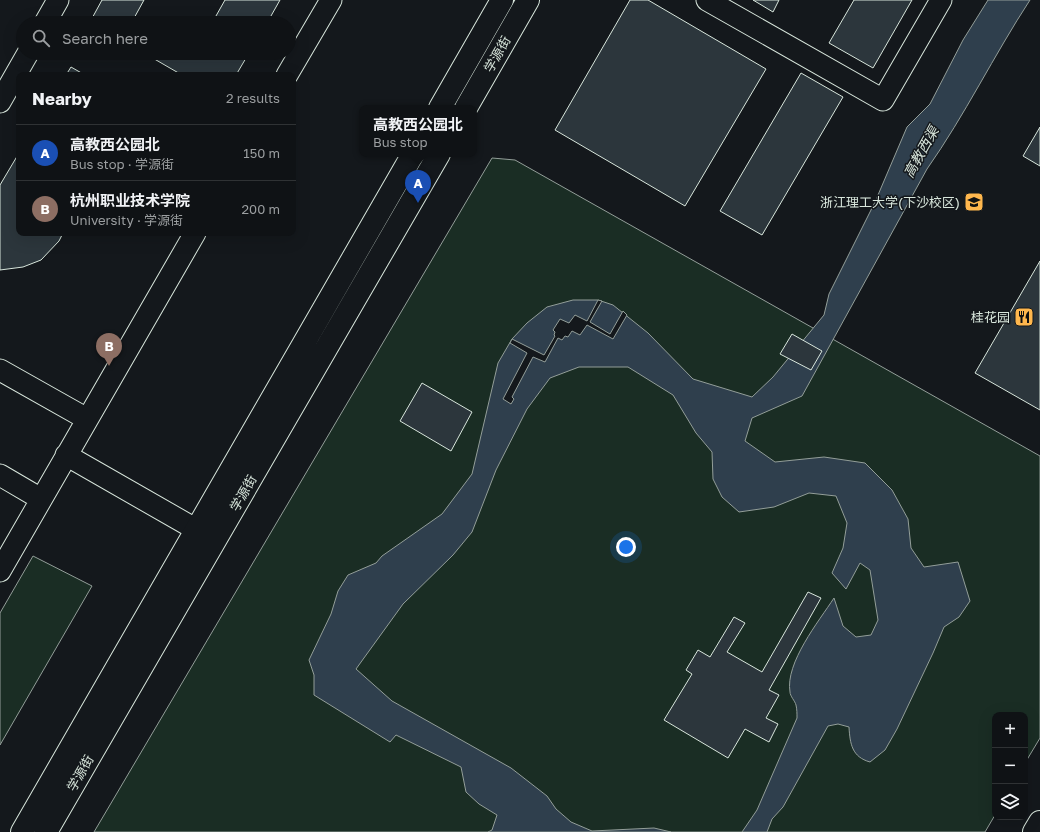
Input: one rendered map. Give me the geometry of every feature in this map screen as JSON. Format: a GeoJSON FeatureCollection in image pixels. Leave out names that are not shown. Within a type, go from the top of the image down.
{"type":"FeatureCollection","features":[{"type":"Feature","properties":{"kind":"main road","name":"学源街"},"geometry":{"type":"LineString","coordinates":[[442,105],[502,0]]}},
{"type":"Feature","properties":{"kind":"main road","name":"学源街"},"geometry":{"type":"LineString","coordinates":[[468,105],[528,0]]}},
{"type":"Feature","properties":{"kind":"main road","name":"学源街"},"geometry":{"type":"LineString","coordinates":[[22,832],[411,157]]}},
{"type":"Feature","properties":{"kind":"main road","name":"学源街"},"geometry":{"type":"LineString","coordinates":[[46,832],[437,157]]}},
{"type":"Feature","properties":{"kind":"main road"},"geometry":{"type":"LineString","coordinates":[[1034,832],[1040,822]]}},
{"type":"Feature","properties":{"kind":"street"},"geometry":{"type":"LineString","coordinates":[[49,16],[58,0]]}},
{"type":"Feature","properties":{"kind":"street"},"geometry":{"type":"LineString","coordinates":[[296,60],[331,0]]}},
{"type":"Feature","properties":{"kind":"street"},"geometry":{"type":"LineString","coordinates":[[707,0],[883,100],[941,0]]}},
{"type":"Feature","properties":{"kind":"street"},"geometry":{"type":"LineString","coordinates":[[17,72],[24,60]]}},
{"type":"Feature","properties":{"kind":"street"},"geometry":{"type":"LineString","coordinates":[[289,72],[296,60]]}},
{"type":"Feature","properties":{"kind":"street"},"geometry":{"type":"LineString","coordinates":[[0,102],[16,74]]}},
{"type":"Feature","properties":{"kind":"street"},"geometry":{"type":"LineString","coordinates":[[0,571],[193,236]]}},
{"type":"Feature","properties":{"kind":"street"},"geometry":{"type":"LineString","coordinates":[[0,370],[87,419]]}},
{"type":"Feature","properties":{"kind":"street"},"geometry":{"type":"LineString","coordinates":[[66,455],[197,530]]}},
{"type":"Feature","properties":{"kind":"street"},"geometry":{"type":"LineString","coordinates":[[0,475],[41,498]]}},
{"type":"Feature","properties":{"kind":"green space"},"geometry":{"type":"Polygon","coordinates":[[[492,158],[515,160],[1040,456],[1040,738],[1028,758],[1028,712],[992,712],[992,820],[985,832],[94,832],[492,158]]]}},
{"type":"Feature","properties":{"kind":"green space"},"geometry":{"type":"Polygon","coordinates":[[[33,556],[92,586],[0,745],[0,613],[33,556]]]}},
{"type":"Feature","properties":{"kind":"water","name":"高教西渠"},"geometry":{"type":"Polygon","coordinates":[[[988,0],[1030,0],[954,128],[927,169],[802,396],[752,418],[745,441],[775,462],[824,457],[865,463],[892,490],[908,519],[911,548],[924,567],[958,562],[970,601],[959,617],[944,627],[897,729],[885,750],[870,762],[864,760],[859,757],[853,749],[849,727],[838,724],[828,726],[783,807],[772,819],[767,832],[742,832],[757,810],[797,718],[796,705],[790,692],[790,681],[793,668],[804,643],[834,598],[843,626],[856,637],[871,635],[878,620],[870,570],[860,563],[846,589],[832,573],[843,548],[847,523],[836,496],[809,493],[774,507],[739,512],[722,497],[713,479],[712,452],[696,433],[673,395],[628,367],[579,367],[550,378],[527,409],[496,470],[472,532],[453,555],[403,604],[356,669],[392,701],[511,768],[547,796],[556,809],[571,822],[592,831],[654,828],[671,832],[488,832],[492,830],[497,815],[479,804],[466,792],[461,767],[396,735],[390,742],[314,695],[314,675],[309,660],[331,614],[338,591],[348,575],[376,563],[382,556],[442,514],[472,474],[498,363],[512,339],[527,323],[547,307],[573,300],[598,300],[613,305],[648,333],[693,379],[752,397],[773,377],[824,315],[829,294],[875,202],[907,127],[930,104],[963,40],[988,0]]]}},
{"type":"Feature","properties":{"kind":"pier"},"geometry":{"type":"Polygon","coordinates":[[[598,300],[602,301],[590,322],[610,334],[623,311],[627,315],[613,339],[587,325],[580,335],[572,331],[568,337],[565,336],[562,340],[558,338],[545,362],[533,357],[512,397],[514,399],[511,404],[503,399],[527,353],[510,343],[512,339],[544,355],[555,336],[555,332],[553,330],[560,319],[569,323],[575,315],[587,321],[598,300]]]}},
{"type":"Feature","properties":{"kind":"building"},"geometry":{"type":"Polygon","coordinates":[[[102,0],[144,0],[135,16],[93,16],[102,0]]]}},
{"type":"Feature","properties":{"kind":"building"},"geometry":{"type":"Polygon","coordinates":[[[225,0],[280,0],[271,16],[216,16],[225,0]]]}},
{"type":"Feature","properties":{"kind":"building"},"geometry":{"type":"Polygon","coordinates":[[[630,0],[648,0],[766,69],[685,206],[555,130],[630,0]]]}},
{"type":"Feature","properties":{"kind":"building"},"geometry":{"type":"Polygon","coordinates":[[[753,0],[779,0],[773,12],[753,0]]]}},
{"type":"Feature","properties":{"kind":"building"},"geometry":{"type":"Polygon","coordinates":[[[854,0],[912,0],[873,68],[829,43],[854,0]]]}},
{"type":"Feature","properties":{"kind":"building"},"geometry":{"type":"Polygon","coordinates":[[[156,60],[245,60],[238,72],[177,72],[156,60]]]}},
{"type":"Feature","properties":{"kind":"building"},"geometry":{"type":"Polygon","coordinates":[[[71,67],[80,72],[68,72],[71,67]]]}},
{"type":"Feature","properties":{"kind":"building"},"geometry":{"type":"Polygon","coordinates":[[[801,73],[843,97],[762,235],[720,211],[801,73]]]}},
{"type":"Feature","properties":{"kind":"building"},"geometry":{"type":"Polygon","coordinates":[[[1040,127],[1040,166],[1023,156],[1040,127]]]}},
{"type":"Feature","properties":{"kind":"building"},"geometry":{"type":"Polygon","coordinates":[[[16,158],[16,236],[62,236],[59,241],[41,260],[23,267],[0,270],[0,185],[16,158]]]}},
{"type":"Feature","properties":{"kind":"building","name":"桂花园"},"geometry":{"type":"Polygon","coordinates":[[[1040,261],[1040,410],[975,373],[1040,261]]]}},
{"type":"Feature","properties":{"kind":"building"},"geometry":{"type":"Polygon","coordinates":[[[792,334],[822,351],[811,370],[780,354],[792,334]]]}},
{"type":"Feature","properties":{"kind":"building"},"geometry":{"type":"Polygon","coordinates":[[[422,383],[472,412],[451,451],[400,421],[422,383]]]}},
{"type":"Feature","properties":{"kind":"building"},"geometry":{"type":"Polygon","coordinates":[[[808,592],[821,598],[769,690],[779,695],[766,718],[778,724],[769,742],[745,729],[728,758],[664,720],[692,674],[686,670],[698,650],[710,657],[734,617],[745,623],[727,652],[762,672],[808,592]]]}},
{"type":"Feature","properties":{"kind":"place","name":"浙江理工大学(下沙校区)"},"geometry":{"type":"Point","coordinates":[974,202]}},
{"type":"Feature","properties":{"kind":"place","name":"高教西公园北"},"geometry":{"type":"Point","coordinates":[418,203]}},
{"type":"Feature","properties":{"kind":"place","name":"桂花园"},"geometry":{"type":"Point","coordinates":[1024,317]}},
{"type":"Feature","properties":{"kind":"place","name":"杭州职业技术学院"},"geometry":{"type":"Point","coordinates":[109,366]}}]}
